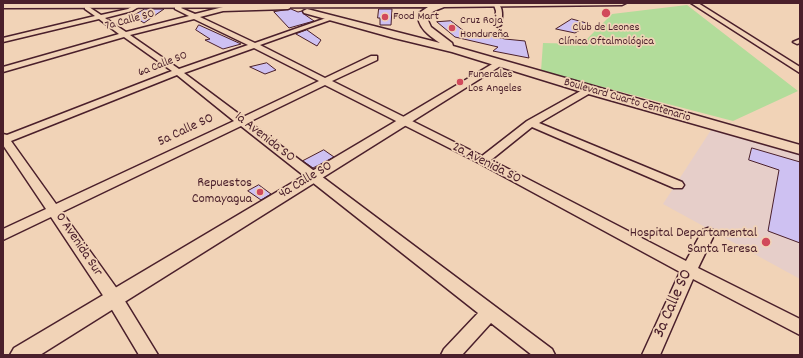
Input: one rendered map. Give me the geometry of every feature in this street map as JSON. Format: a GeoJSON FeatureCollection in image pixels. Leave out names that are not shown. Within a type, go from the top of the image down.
{"type":"FeatureCollection","features":[{"type":"Feature","properties":{"kind":"main road"},"geometry":{"type":"LineString","coordinates":[[104,5],[124,3]]}},
{"type":"Feature","properties":{"kind":"main road"},"geometry":{"type":"LineString","coordinates":[[321,15],[317,12],[317,9],[336,3]]}},
{"type":"Feature","properties":{"kind":"main road"},"geometry":{"type":"LineString","coordinates":[[3,6],[181,4],[497,5],[622,3]]}},
{"type":"Feature","properties":{"kind":"main road","name":"Boulevard Cuarto Centenario"},"geometry":{"type":"LineString","coordinates":[[266,5],[288,7],[455,50],[800,150]]}},
{"type":"Feature","properties":{"kind":"main road"},"geometry":{"type":"LineString","coordinates":[[397,36],[421,37],[427,35],[428,30],[422,19],[422,14],[424,12],[438,7],[464,5]]}},
{"type":"Feature","properties":{"kind":"main road","name":"Boulevard Cuarto Centenario"},"geometry":{"type":"LineString","coordinates":[[428,30],[455,50]]}},
{"type":"Feature","properties":{"kind":"street"},"geometry":{"type":"LineString","coordinates":[[694,3],[800,71]]}},
{"type":"Feature","properties":{"kind":"street","name":"2a Avenida SO"},"geometry":{"type":"LineString","coordinates":[[181,4],[177,8],[254,45],[403,122],[483,161],[800,327]]}},
{"type":"Feature","properties":{"kind":"street","name":"1a Avenida SO"},"geometry":{"type":"LineString","coordinates":[[104,5],[87,8],[123,35],[178,72],[546,355]]}},
{"type":"Feature","properties":{"kind":"street"},"geometry":{"type":"LineString","coordinates":[[3,40],[130,10],[138,5]]}},
{"type":"Feature","properties":{"kind":"street"},"geometry":{"type":"LineString","coordinates":[[497,5],[499,11],[498,25]]}},
{"type":"Feature","properties":{"kind":"street","name":"7a Calle SO"},"geometry":{"type":"LineString","coordinates":[[3,70],[123,35],[227,9],[288,7]]}},
{"type":"Feature","properties":{"kind":"street","name":"6a Calle SO"},"geometry":{"type":"LineString","coordinates":[[4,139],[178,72],[331,18]]}},
{"type":"Feature","properties":{"kind":"street","name":"5a Calle SO"},"geometry":{"type":"LineString","coordinates":[[3,235],[374,58]]}},
{"type":"Feature","properties":{"kind":"street"},"geometry":{"type":"LineString","coordinates":[[785,62],[800,64]]}},
{"type":"Feature","properties":{"kind":"street","name":"4a Calle SO"},"geometry":{"type":"LineString","coordinates":[[21,355],[499,63]]}},
{"type":"Feature","properties":{"kind":"street"},"geometry":{"type":"LineString","coordinates":[[483,161],[531,123],[590,90]]}},
{"type":"Feature","properties":{"kind":"street"},"geometry":{"type":"LineString","coordinates":[[531,123],[678,185]]}},
{"type":"Feature","properties":{"kind":"street","name":"0 Avenida Sur"},"geometry":{"type":"LineString","coordinates":[[4,139],[114,298],[150,355]]}},
{"type":"Feature","properties":{"kind":"street","name":"3a Calle SO"},"geometry":{"type":"LineString","coordinates":[[651,355],[689,270],[708,233]]}},
{"type":"Feature","properties":{"kind":"street"},"geometry":{"type":"LineString","coordinates":[[450,355],[490,312]]}},
{"type":"Feature","properties":{"kind":"shaded area","name":"Hospital Departamental Santa Teresa"},"geometry":{"type":"Polygon","coordinates":[[[711,130],[800,155],[800,279],[663,204],[711,130]]]}},
{"type":"Feature","properties":{"kind":"green space"},"geometry":{"type":"Polygon","coordinates":[[[687,5],[798,91],[733,121],[541,71],[543,43],[582,44],[612,14],[687,5]]]}},
{"type":"Feature","properties":{"kind":"building"},"geometry":{"type":"Polygon","coordinates":[[[145,9],[164,9],[144,23],[133,16],[145,9]]]}},
{"type":"Feature","properties":{"kind":"building"},"geometry":{"type":"Polygon","coordinates":[[[291,9],[298,12],[302,11],[314,21],[289,28],[274,12],[291,9]]]}},
{"type":"Feature","properties":{"kind":"building"},"geometry":{"type":"Polygon","coordinates":[[[379,9],[392,9],[391,25],[380,25],[380,18],[378,18],[379,9]]]}},
{"type":"Feature","properties":{"kind":"building"},"geometry":{"type":"Polygon","coordinates":[[[572,19],[590,24],[575,33],[556,29],[572,19]]]}},
{"type":"Feature","properties":{"kind":"building"},"geometry":{"type":"Polygon","coordinates":[[[451,21],[469,35],[479,33],[505,39],[525,41],[529,58],[493,51],[498,47],[455,37],[437,22],[451,21]]]}},
{"type":"Feature","properties":{"kind":"building"},"geometry":{"type":"Polygon","coordinates":[[[199,25],[241,44],[223,49],[205,40],[210,39],[196,30],[199,25]]]}},
{"type":"Feature","properties":{"kind":"building"},"geometry":{"type":"Polygon","coordinates":[[[307,30],[321,40],[317,46],[296,34],[307,30]]]}},
{"type":"Feature","properties":{"kind":"building"},"geometry":{"type":"Polygon","coordinates":[[[267,63],[276,70],[265,74],[250,67],[267,63]]]}},
{"type":"Feature","properties":{"kind":"building"},"geometry":{"type":"Polygon","coordinates":[[[752,148],[800,162],[800,243],[768,231],[779,170],[749,160],[752,148]]]}},
{"type":"Feature","properties":{"kind":"building"},"geometry":{"type":"Polygon","coordinates":[[[324,150],[334,157],[313,168],[303,161],[324,150]]]}},
{"type":"Feature","properties":{"kind":"building","name":"Repuestos Comayagua"},"geometry":{"type":"Polygon","coordinates":[[[259,185],[271,194],[261,200],[248,191],[259,185]]]}},
{"type":"Feature","properties":{"kind":"place","name":"Club de Leones Clínica Oftalmológica"},"geometry":{"type":"Point","coordinates":[606,13]}},
{"type":"Feature","properties":{"kind":"place","name":"Food Mart"},"geometry":{"type":"Point","coordinates":[385,17]}},
{"type":"Feature","properties":{"kind":"place","name":"Cruz Roja Hondureña"},"geometry":{"type":"Point","coordinates":[452,28]}},
{"type":"Feature","properties":{"kind":"place","name":"Funerales Los Angeles"},"geometry":{"type":"Point","coordinates":[460,82]}},
{"type":"Feature","properties":{"kind":"place","name":"Repuestos Comayagua"},"geometry":{"type":"Point","coordinates":[260,192]}},
{"type":"Feature","properties":{"kind":"place","name":"Hospital Departamental Santa Teresa"},"geometry":{"type":"Point","coordinates":[766,242]}}]}
